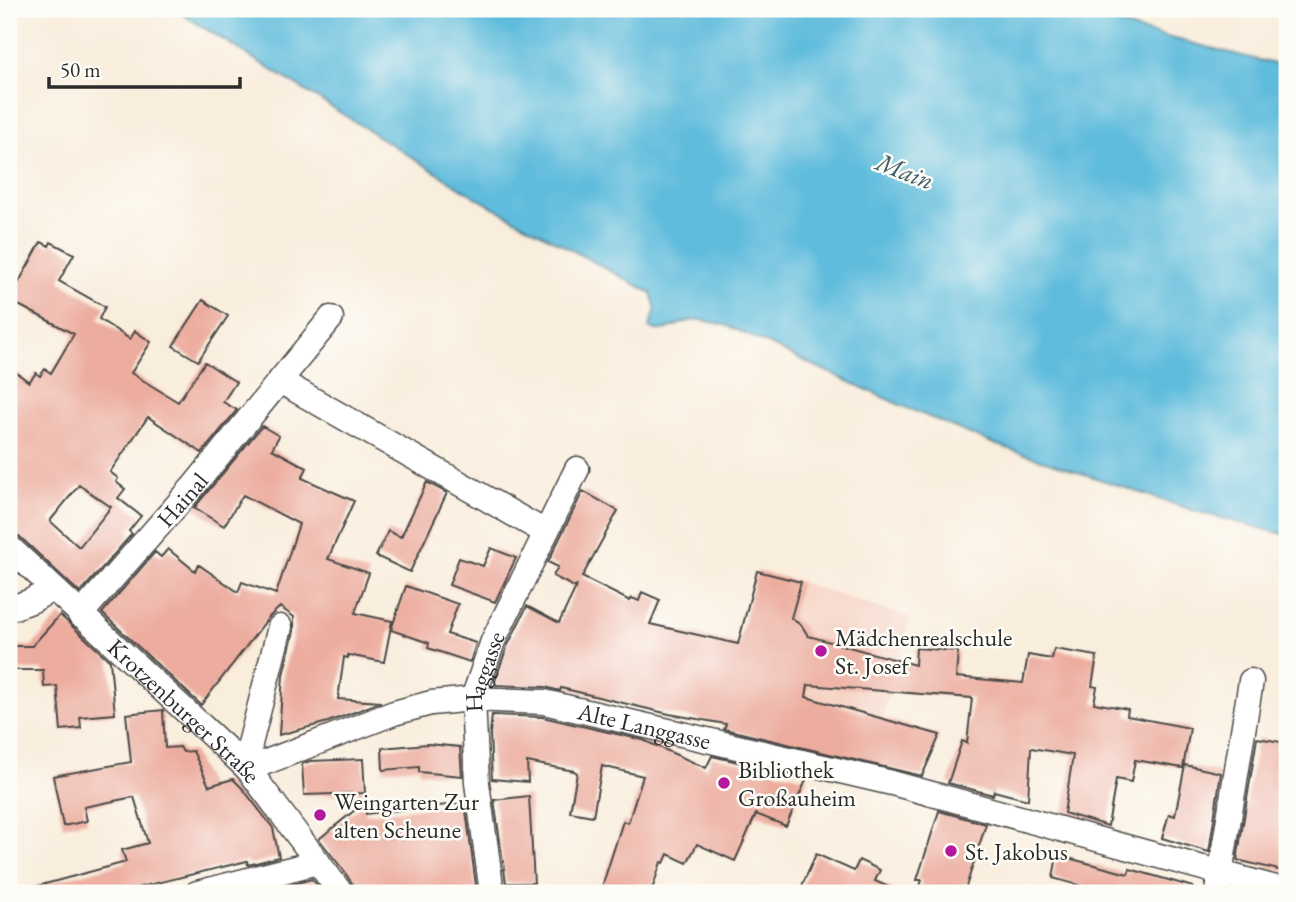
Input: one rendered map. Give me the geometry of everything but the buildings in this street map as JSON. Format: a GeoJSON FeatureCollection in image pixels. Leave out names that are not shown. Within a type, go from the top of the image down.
{"type":"FeatureCollection","features":[{"type":"Feature","properties":{"kind":"street","name":"Hainal"},"geometry":{"type":"LineString","coordinates":[[80,615],[281,382],[331,317]]}},
{"type":"Feature","properties":{"kind":"street"},"geometry":{"type":"LineString","coordinates":[[281,382],[545,532]]}},
{"type":"Feature","properties":{"kind":"street","name":"Haggasse"},"geometry":{"type":"LineString","coordinates":[[492,893],[477,783],[473,699],[493,641],[577,469]]}},
{"type":"Feature","properties":{"kind":"street","name":"Krotzenburger Straße"},"geometry":{"type":"LineString","coordinates":[[9,547],[248,769],[341,893]]}},
{"type":"Feature","properties":{"kind":"street"},"geometry":{"type":"LineString","coordinates":[[9,609],[52,589]]}},
{"type":"Feature","properties":{"kind":"street"},"geometry":{"type":"LineString","coordinates":[[248,769],[250,744],[280,627]]}},
{"type":"Feature","properties":{"kind":"street"},"geometry":{"type":"LineString","coordinates":[[1219,883],[1251,681]]}},
{"type":"Feature","properties":{"kind":"street","name":"Alte Langgasse"},"geometry":{"type":"LineString","coordinates":[[248,769],[394,713],[431,703],[473,699],[544,702],[882,780],[1219,883],[1287,891]]}},
{"type":"Feature","properties":{"kind":"street"},"geometry":{"type":"LineString","coordinates":[[197,893],[318,862]]}},
{"type":"Feature","properties":{"kind":"shaded area","name":"Mädchenrealschule St. Josef"},"geometry":{"type":"Polygon","coordinates":[[[757,571],[801,582],[910,618],[868,765],[722,724],[748,628],[743,626],[757,571]]]}},
{"type":"Feature","properties":{"kind":"water","name":"Main"},"geometry":{"type":"Polygon","coordinates":[[[174,9],[1074,9],[1135,29],[1287,67],[1287,535],[1195,511],[994,444],[900,405],[728,326],[692,320],[668,329],[649,328],[656,309],[651,293],[482,201],[174,9]]]}},
{"type":"Feature","properties":{"kind":"place","name":"Mädchenrealschule St. Josef"},"geometry":{"type":"Point","coordinates":[821,651]}},
{"type":"Feature","properties":{"kind":"place","name":"Bibliothek Großauheim"},"geometry":{"type":"Point","coordinates":[724,783]}},
{"type":"Feature","properties":{"kind":"place","name":"Weingarten Zur alten Scheune"},"geometry":{"type":"Point","coordinates":[320,815]}},
{"type":"Feature","properties":{"kind":"place","name":"St. Jakobus"},"geometry":{"type":"Point","coordinates":[951,851]}}]}
